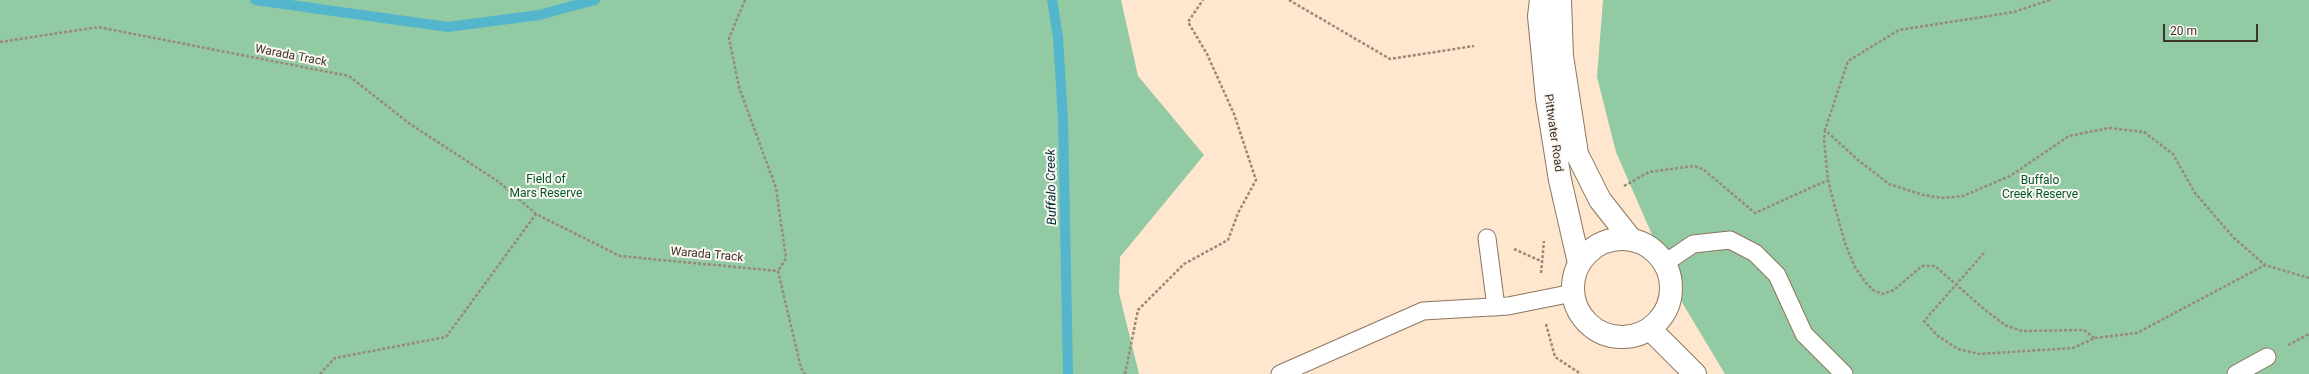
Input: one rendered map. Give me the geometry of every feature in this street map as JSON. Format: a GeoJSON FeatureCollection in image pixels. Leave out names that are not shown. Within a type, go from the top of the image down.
{"type":"FeatureCollection","features":[{"type":"Feature","properties":{"kind":"main road","name":"Pittwater Road"},"geometry":{"type":"LineString","coordinates":[[1541,0],[1539,16],[1547,99],[1560,180],[1579,263]]}},
{"type":"Feature","properties":{"kind":"main road","name":"Pittwater Road"},"geometry":{"type":"LineString","coordinates":[[1560,0],[1562,56],[1577,154],[1600,200],[1630,238]]}},
{"type":"Feature","properties":{"kind":"main road"},"geometry":{"type":"LineString","coordinates":[[1630,238],[1644,243],[1656,251],[1665,263],[1671,276],[1670,299],[1661,319],[1650,329],[1637,335],[1622,338],[1608,336],[1594,329],[1584,320],[1576,307],[1573,293],[1573,277],[1579,263],[1588,252],[1600,243],[1615,239],[1630,238]]}},
{"type":"Feature","properties":{"kind":"main road"},"geometry":{"type":"LineString","coordinates":[[1650,329],[1695,374]]}},
{"type":"Feature","properties":{"kind":"lane"},"geometry":{"type":"LineString","coordinates":[[1487,238],[1496,307]]}},
{"type":"Feature","properties":{"kind":"lane"},"geometry":{"type":"LineString","coordinates":[[1665,263],[1693,244],[1730,240],[1755,253],[1776,275],[1804,334],[1844,374]]}},
{"type":"Feature","properties":{"kind":"lane"},"geometry":{"type":"LineString","coordinates":[[1280,374],[1423,312],[1508,306],[1573,293]]}},
{"type":"Feature","properties":{"kind":"lane"},"geometry":{"type":"LineString","coordinates":[[2236,374],[2266,357]]}},
{"type":"Feature","properties":{"kind":"path"},"geometry":{"type":"LineString","coordinates":[[745,0],[729,38],[739,87],[776,188],[786,258],[778,270],[801,368],[805,374]]}},
{"type":"Feature","properties":{"kind":"path"},"geometry":{"type":"LineString","coordinates":[[1125,374],[1138,310],[1184,264],[1228,240],[1238,213],[1256,180],[1234,114],[1207,54],[1188,22],[1204,0]]}},
{"type":"Feature","properties":{"kind":"path"},"geometry":{"type":"LineString","coordinates":[[1290,0],[1390,59],[1474,46]]}},
{"type":"Feature","properties":{"kind":"path"},"geometry":{"type":"LineString","coordinates":[[2050,0],[2014,12],[1898,30],[1848,61],[1825,130],[1824,140],[1828,180],[1845,243],[1855,267],[1866,284],[1873,290],[1882,294],[1894,290],[1922,266],[1935,266],[2005,325],[2022,331],[2084,330],[2095,338]]}},
{"type":"Feature","properties":{"kind":"path","name":"Warada Track"},"geometry":{"type":"LineString","coordinates":[[0,42],[98,27],[349,76],[410,124],[499,182],[536,214],[620,256],[778,270]]}},
{"type":"Feature","properties":{"kind":"path"},"geometry":{"type":"LineString","coordinates":[[1825,130],[1858,160],[1889,184],[1923,195],[1943,198],[1963,196],[2010,176],[2069,136],[2108,128],[2144,132],[2173,154],[2195,193],[2234,238],[2265,265],[2309,278]]}},
{"type":"Feature","properties":{"kind":"path"},"geometry":{"type":"LineString","coordinates":[[1600,200],[1649,172],[1694,166],[1704,169],[1755,213],[1828,180]]}},
{"type":"Feature","properties":{"kind":"path"},"geometry":{"type":"LineString","coordinates":[[320,374],[335,358],[446,337],[536,214]]}},
{"type":"Feature","properties":{"kind":"path"},"geometry":{"type":"LineString","coordinates":[[1541,261],[1546,223],[1568,218]]}},
{"type":"Feature","properties":{"kind":"path"},"geometry":{"type":"LineString","coordinates":[[1984,253],[1924,321],[1938,336],[1958,349],[1979,354],[2073,348],[2095,338],[2137,333],[2265,265]]}},
{"type":"Feature","properties":{"kind":"path"},"geometry":{"type":"LineString","coordinates":[[1547,334],[1554,357],[1581,374]]}},
{"type":"Feature","properties":{"kind":"green space","name":"Field of Mars Reserve"},"geometry":{"type":"Polygon","coordinates":[[[0,0],[1121,0],[1138,76],[1204,155],[1120,257],[1119,293],[1139,374],[0,374],[0,0]]]}},
{"type":"Feature","properties":{"kind":"green space","name":"Buffalo Creek Reserve"},"geometry":{"type":"Polygon","coordinates":[[[1603,0],[2309,0],[2309,374],[1725,374],[1680,299],[1616,152],[1597,77],[1603,0]]]}},
{"type":"Feature","properties":{"kind":"waterway"},"geometry":{"type":"LineString","coordinates":[[255,0],[448,27],[539,15],[595,0]]}},
{"type":"Feature","properties":{"kind":"waterway","name":"Buffalo Creek"},"geometry":{"type":"LineString","coordinates":[[1052,0],[1058,37],[1063,119],[1068,374]]}}]}
